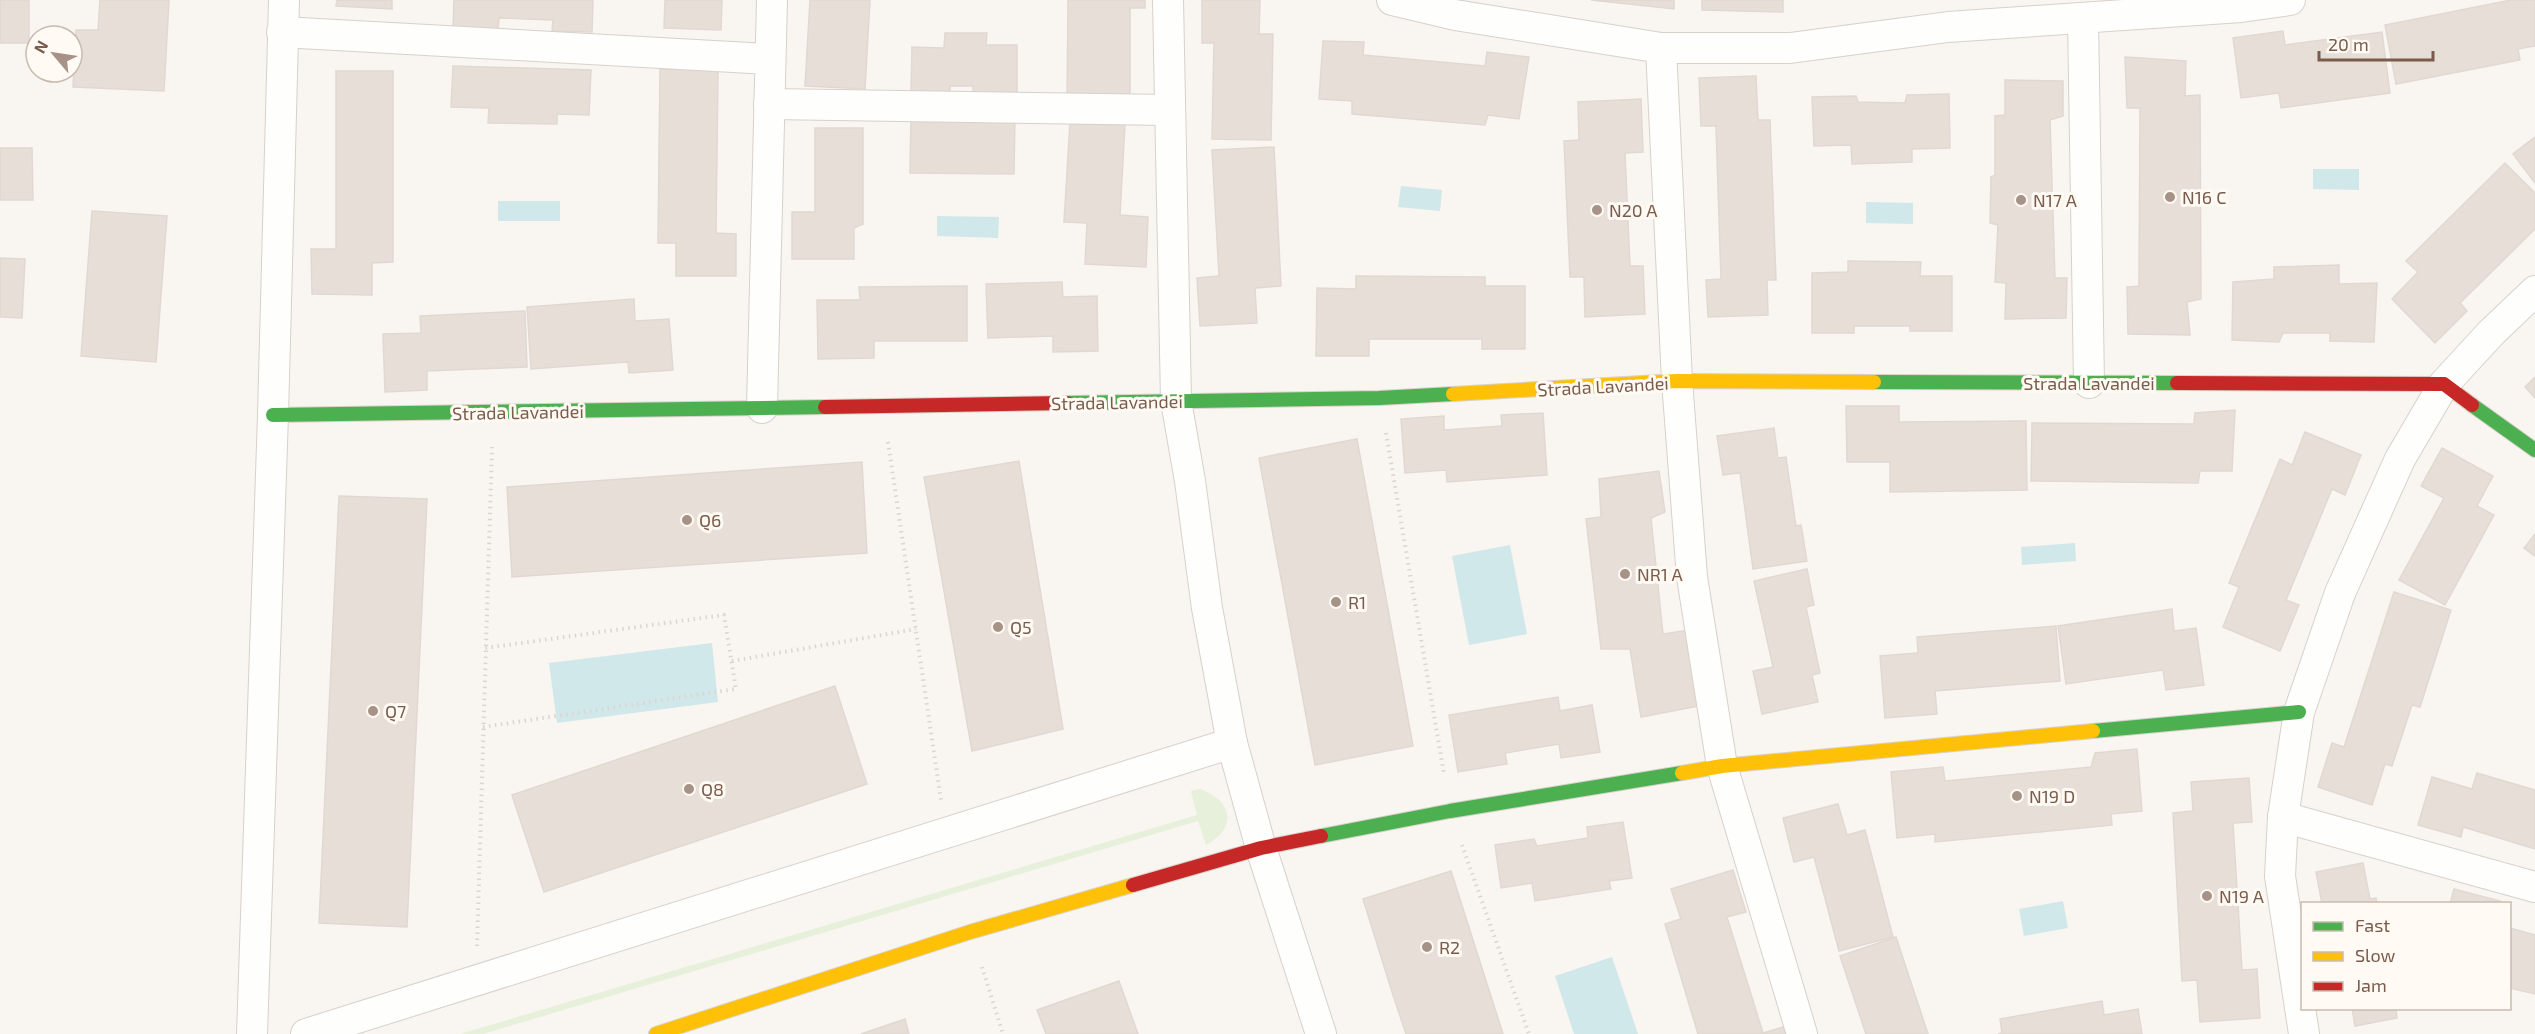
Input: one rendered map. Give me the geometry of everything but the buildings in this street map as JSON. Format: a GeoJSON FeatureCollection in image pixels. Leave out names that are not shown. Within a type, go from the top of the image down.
{"type":"FeatureCollection","features":[{"type":"Feature","properties":{"kind":"street"},"geometry":{"type":"LineString","coordinates":[[252,1034],[273,415],[284,0]]}},
{"type":"Feature","properties":{"kind":"street"},"geometry":{"type":"LineString","coordinates":[[762,408],[772,0]]}},
{"type":"Feature","properties":{"kind":"street"},"geometry":{"type":"LineString","coordinates":[[1168,0],[1176,401],[1190,481],[1207,608],[1232,743],[1261,848],[1321,1034]]}},
{"type":"Feature","properties":{"kind":"street"},"geometry":{"type":"LineString","coordinates":[[1392,0],[1455,15],[1661,48],[1790,48],[1948,27],[2241,8],[2290,0]]}},
{"type":"Feature","properties":{"kind":"street"},"geometry":{"type":"LineString","coordinates":[[2083,19],[2089,383]]}},
{"type":"Feature","properties":{"kind":"street"},"geometry":{"type":"LineString","coordinates":[[282,32],[770,59]]}},
{"type":"Feature","properties":{"kind":"street"},"geometry":{"type":"LineString","coordinates":[[1661,48],[1677,381],[1692,577],[1722,766],[1802,1034]]}},
{"type":"Feature","properties":{"kind":"street"},"geometry":{"type":"LineString","coordinates":[[769,104],[1169,110]]}},
{"type":"Feature","properties":{"kind":"street"},"geometry":{"type":"LineString","coordinates":[[2304,1034],[2280,876],[2283,817],[2299,712],[2340,593],[2400,459],[2444,384],[2491,333],[2535,291]]}},
{"type":"Feature","properties":{"kind":"street","name":"Strada Lavandei"},"geometry":{"type":"LineString","coordinates":[[273,415],[1379,398],[1677,381],[2444,384]]}},
{"type":"Feature","properties":{"kind":"street"},"geometry":{"type":"LineString","coordinates":[[2444,384],[2535,450]]}},
{"type":"Feature","properties":{"kind":"street"},"geometry":{"type":"LineString","coordinates":[[656,1034],[970,932],[1261,848],[1450,811],[1722,766],[2299,712]]}},
{"type":"Feature","properties":{"kind":"street"},"geometry":{"type":"LineString","coordinates":[[306,1034],[1232,743]]}},
{"type":"Feature","properties":{"kind":"street"},"geometry":{"type":"LineString","coordinates":[[2283,817],[2535,887]]}},
{"type":"Feature","properties":{"kind":"path"},"geometry":{"type":"LineString","coordinates":[[1379,398],[1450,811],[1529,1034]]}},
{"type":"Feature","properties":{"kind":"path"},"geometry":{"type":"LineString","coordinates":[[882,406],[946,833]]}},
{"type":"Feature","properties":{"kind":"path"},"geometry":{"type":"LineString","coordinates":[[476,980],[493,412]]}},
{"type":"Feature","properties":{"kind":"path"},"geometry":{"type":"LineString","coordinates":[[483,727],[736,689],[724,615],[485,648]]}},
{"type":"Feature","properties":{"kind":"path"},"geometry":{"type":"LineString","coordinates":[[732,662],[916,629]]}},
{"type":"Feature","properties":{"kind":"path"},"geometry":{"type":"LineString","coordinates":[[970,932],[1004,1034]]}},
{"type":"Feature","properties":{"kind":"green space"},"geometry":{"type":"Polygon","coordinates":[[[1200,789],[1219,800],[1227,815],[1227,823],[1223,831],[1206,845],[1198,821],[483,1034],[460,1034],[1197,815],[1191,791],[1200,789]]]}},
{"type":"Feature","properties":{"kind":"water"},"geometry":{"type":"Polygon","coordinates":[[[2313,169],[2359,169],[2359,190],[2313,189],[2313,169]]]}},
{"type":"Feature","properties":{"kind":"water"},"geometry":{"type":"Polygon","coordinates":[[[1401,186],[1442,190],[1440,211],[1398,207],[1401,186]]]}},
{"type":"Feature","properties":{"kind":"water"},"geometry":{"type":"Polygon","coordinates":[[[498,201],[560,201],[560,221],[498,221],[498,201]]]}},
{"type":"Feature","properties":{"kind":"water"},"geometry":{"type":"Polygon","coordinates":[[[1866,202],[1913,203],[1913,224],[1866,223],[1866,202]]]}},
{"type":"Feature","properties":{"kind":"water"},"geometry":{"type":"Polygon","coordinates":[[[937,216],[999,217],[998,238],[937,236],[937,216]]]}},
{"type":"Feature","properties":{"kind":"water"},"geometry":{"type":"Polygon","coordinates":[[[2075,543],[2076,561],[2022,565],[2021,547],[2075,543]]]}},
{"type":"Feature","properties":{"kind":"water"},"geometry":{"type":"Polygon","coordinates":[[[1510,545],[1527,634],[1469,645],[1452,556],[1510,545]]]}},
{"type":"Feature","properties":{"kind":"water"},"geometry":{"type":"Polygon","coordinates":[[[712,643],[718,702],[557,723],[549,663],[712,643]]]}},
{"type":"Feature","properties":{"kind":"water"},"geometry":{"type":"Polygon","coordinates":[[[2063,901],[2068,928],[2024,936],[2019,909],[2063,901]]]}},
{"type":"Feature","properties":{"kind":"water"},"geometry":{"type":"Polygon","coordinates":[[[1612,957],[1638,1034],[1574,1034],[1555,976],[1612,957]]]}},
{"type":"Feature","properties":{"kind":"traffic: fast"},"geometry":{"type":"LineString","coordinates":[[1874,382],[2177,383]]}},
{"type":"Feature","properties":{"kind":"traffic: fast"},"geometry":{"type":"LineString","coordinates":[[1067,403],[1379,398],[1453,394]]}},
{"type":"Feature","properties":{"kind":"traffic: fast"},"geometry":{"type":"LineString","coordinates":[[2472,405],[2535,450]]}},
{"type":"Feature","properties":{"kind":"traffic: fast"},"geometry":{"type":"LineString","coordinates":[[273,415],[825,407]]}},
{"type":"Feature","properties":{"kind":"traffic: fast"},"geometry":{"type":"LineString","coordinates":[[2093,731],[2299,712]]}},
{"type":"Feature","properties":{"kind":"traffic: fast"},"geometry":{"type":"LineString","coordinates":[[1321,836],[1450,811],[1682,773]]}},
{"type":"Feature","properties":{"kind":"traffic: slow"},"geometry":{"type":"LineString","coordinates":[[1453,394],[1677,381],[1874,382]]}},
{"type":"Feature","properties":{"kind":"traffic: slow"},"geometry":{"type":"LineString","coordinates":[[1682,773],[1722,766],[2093,731]]}},
{"type":"Feature","properties":{"kind":"traffic: slow"},"geometry":{"type":"LineString","coordinates":[[656,1034],[970,932],[1133,885]]}},
{"type":"Feature","properties":{"kind":"traffic: jam"},"geometry":{"type":"LineString","coordinates":[[2177,383],[2444,384],[2472,405]]}},
{"type":"Feature","properties":{"kind":"traffic: jam"},"geometry":{"type":"LineString","coordinates":[[825,407],[1067,403]]}},
{"type":"Feature","properties":{"kind":"traffic: jam"},"geometry":{"type":"LineString","coordinates":[[1133,885],[1261,848],[1321,836]]}},
{"type":"Feature","properties":{"kind":"place","name":"N16 C"},"geometry":{"type":"Point","coordinates":[2170,197]}},
{"type":"Feature","properties":{"kind":"place","name":"N17 A"},"geometry":{"type":"Point","coordinates":[2021,200]}},
{"type":"Feature","properties":{"kind":"place","name":"N20 A"},"geometry":{"type":"Point","coordinates":[1597,210]}},
{"type":"Feature","properties":{"kind":"place","name":"Q6"},"geometry":{"type":"Point","coordinates":[687,520]}},
{"type":"Feature","properties":{"kind":"place","name":"NR1 A"},"geometry":{"type":"Point","coordinates":[1625,574]}},
{"type":"Feature","properties":{"kind":"place","name":"R1"},"geometry":{"type":"Point","coordinates":[1336,602]}},
{"type":"Feature","properties":{"kind":"place","name":"Q5"},"geometry":{"type":"Point","coordinates":[998,627]}},
{"type":"Feature","properties":{"kind":"place","name":"Q7"},"geometry":{"type":"Point","coordinates":[373,711]}},
{"type":"Feature","properties":{"kind":"place","name":"Q8"},"geometry":{"type":"Point","coordinates":[689,789]}},
{"type":"Feature","properties":{"kind":"place","name":"N19 D"},"geometry":{"type":"Point","coordinates":[2017,796]}},
{"type":"Feature","properties":{"kind":"place","name":"N19 A"},"geometry":{"type":"Point","coordinates":[2207,896]}},
{"type":"Feature","properties":{"kind":"place","name":"R2"},"geometry":{"type":"Point","coordinates":[1427,947]}}]}
